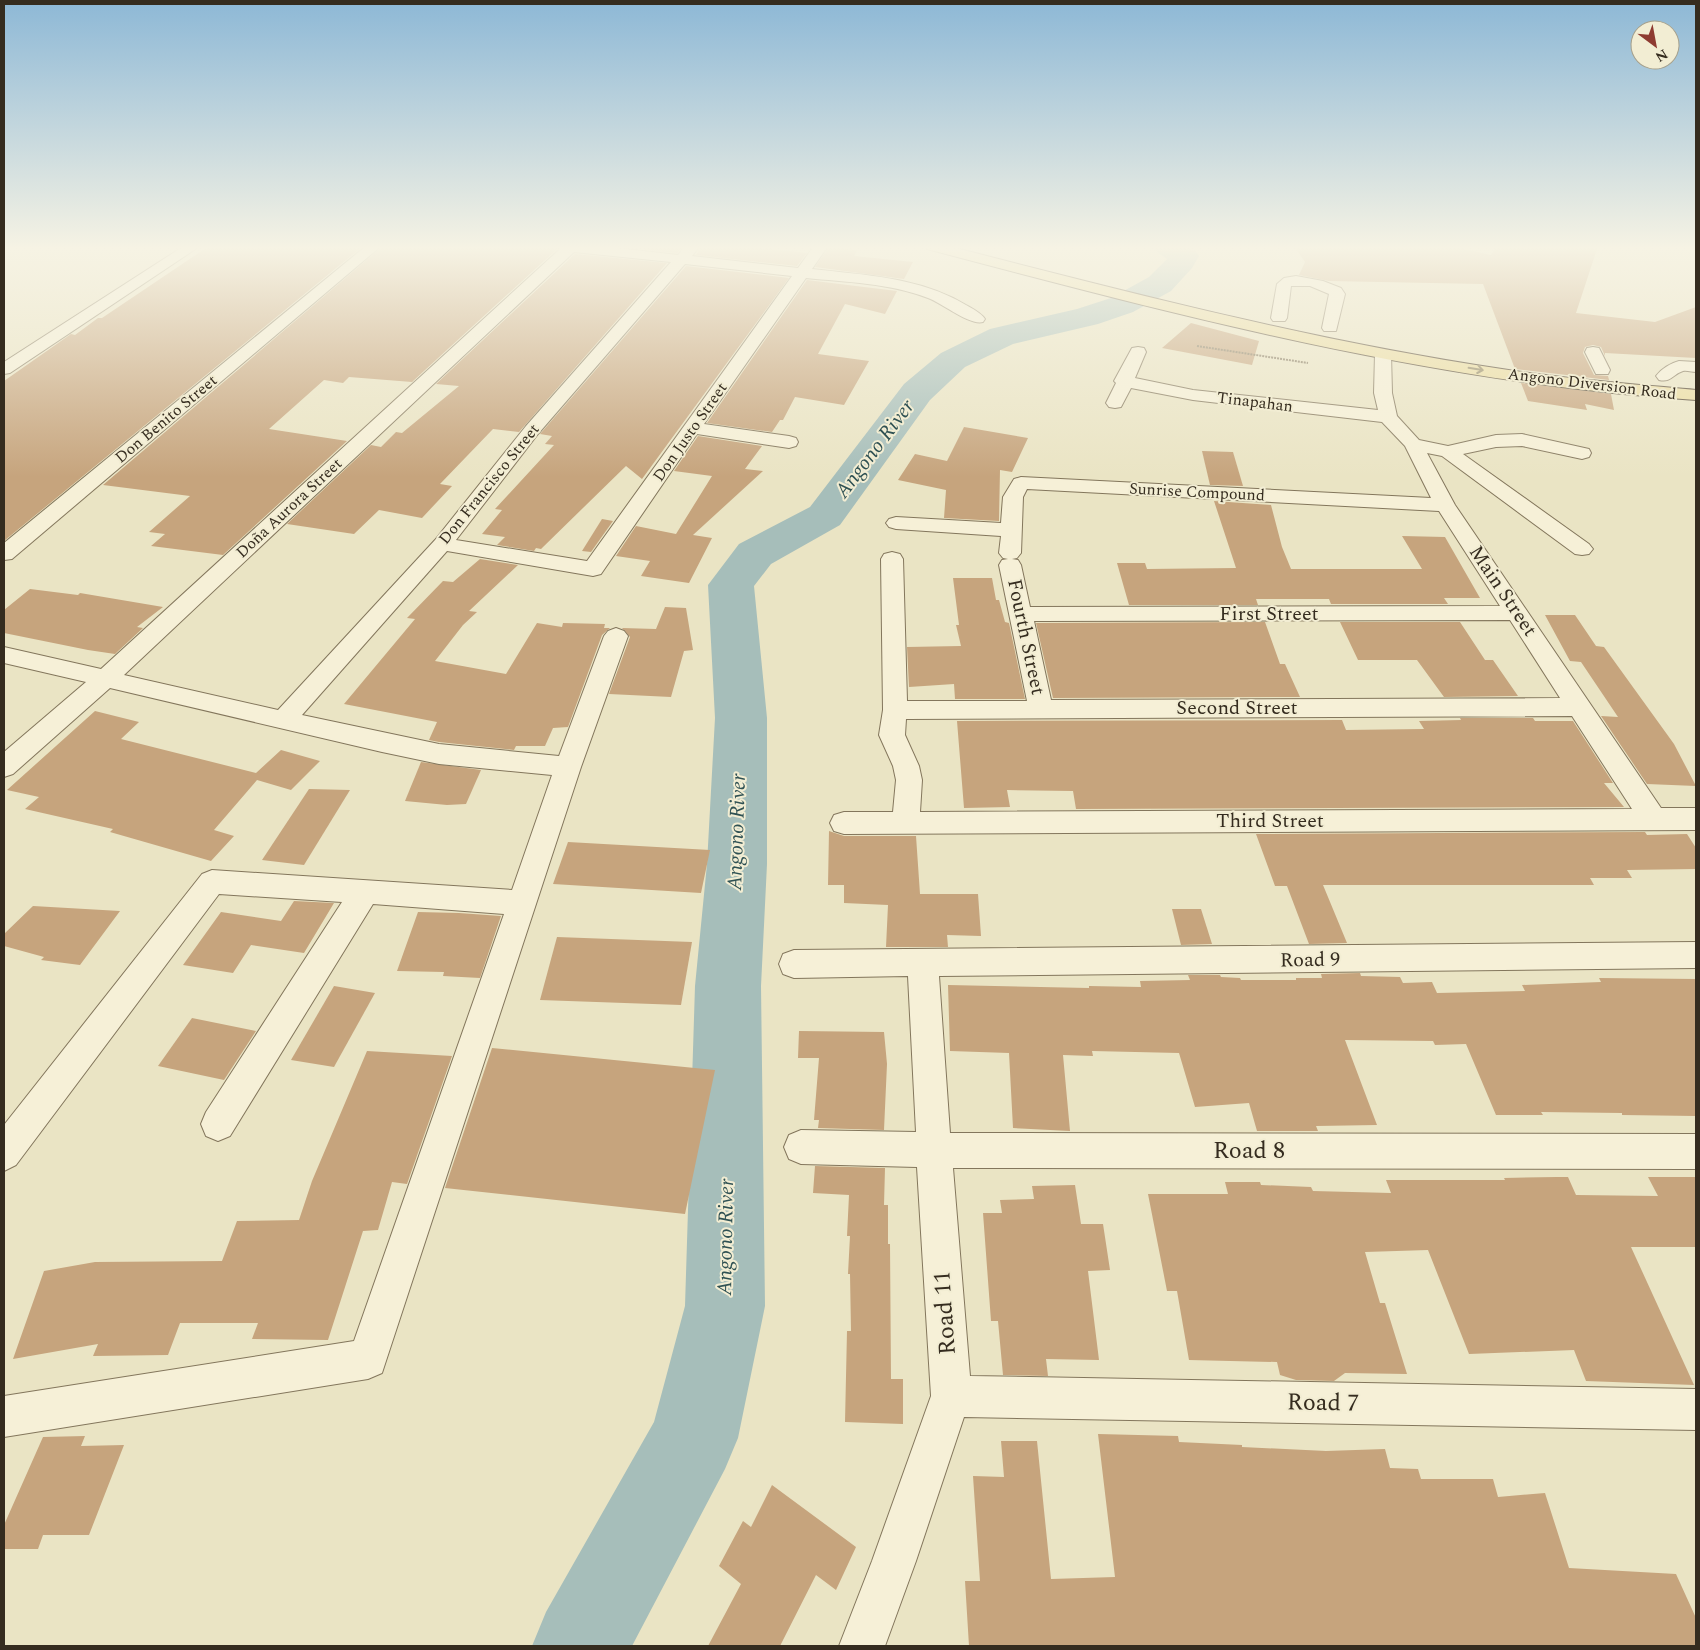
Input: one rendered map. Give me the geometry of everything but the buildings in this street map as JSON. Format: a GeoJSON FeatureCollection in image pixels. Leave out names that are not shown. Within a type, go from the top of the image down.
{"type":"FeatureCollection","features":[{"type":"Feature","properties":{"kind":"main road","name":"Angono Diversion Road"},"geometry":{"type":"LineString","coordinates":[[1234,323],[1384,346],[1506,374],[1611,388],[1696,395]]}},
{"type":"Feature","properties":{"kind":"main road","name":"Angono Diversion Road"},"geometry":{"type":"LineString","coordinates":[[1304,323],[1330,328],[1384,346],[1455,350]]}},
{"type":"Feature","properties":{"kind":"main road","name":"Angono Diversion Road"},"geometry":{"type":"LineString","coordinates":[[1518,360],[1595,369]]}},
{"type":"Feature","properties":{"kind":"main road"},"geometry":{"type":"LineString","coordinates":[[1595,369],[1611,388]]}},
{"type":"Feature","properties":{"kind":"main road","name":"Angono Diversion Road"},"geometry":{"type":"LineString","coordinates":[[1646,374],[1696,378]]}},
{"type":"Feature","properties":{"kind":"street"},"geometry":{"type":"LineString","coordinates":[[4,368],[74,323]]}},
{"type":"Feature","properties":{"kind":"street","name":"Don Benito Street"},"geometry":{"type":"LineString","coordinates":[[4,554],[282,323]]}},
{"type":"Feature","properties":{"kind":"street","name":"Doña Aurora Street"},"geometry":{"type":"LineString","coordinates":[[4,767],[106,678],[486,323]]}},
{"type":"Feature","properties":{"kind":"street","name":"Don Francisco Street"},"geometry":{"type":"LineString","coordinates":[[283,721],[442,544],[532,430],[625,323]]}},
{"type":"Feature","properties":{"kind":"street","name":"Don Justo Street"},"geometry":{"type":"LineString","coordinates":[[442,544],[593,569],[766,323]]}},
{"type":"Feature","properties":{"kind":"street"},"geometry":{"type":"LineString","coordinates":[[1330,328],[1331,323]]}},
{"type":"Feature","properties":{"kind":"street"},"geometry":{"type":"LineString","coordinates":[[1384,346],[1384,393],[1388,417]]}},
{"type":"Feature","properties":{"kind":"street"},"geometry":{"type":"LineString","coordinates":[[1115,403],[1123,381],[1138,352]]}},
{"type":"Feature","properties":{"kind":"street"},"geometry":{"type":"LineString","coordinates":[[1593,352],[1595,369]]}},
{"type":"Feature","properties":{"kind":"street"},"geometry":{"type":"LineString","coordinates":[[1665,376],[1679,366],[1696,367]]}},
{"type":"Feature","properties":{"kind":"street","name":"Tinapahan"},"geometry":{"type":"LineString","coordinates":[[1123,381],[1193,395],[1388,417]]}},
{"type":"Feature","properties":{"kind":"street","name":"Main Street"},"geometry":{"type":"LineString","coordinates":[[1388,417],[1413,444],[1445,504],[1652,819]]}},
{"type":"Feature","properties":{"kind":"street"},"geometry":{"type":"LineString","coordinates":[[692,428],[789,442]]}},
{"type":"Feature","properties":{"kind":"street"},"geometry":{"type":"LineString","coordinates":[[1448,452],[1496,441],[1522,440],[1582,453]]}},
{"type":"Feature","properties":{"kind":"street"},"geometry":{"type":"LineString","coordinates":[[1413,444],[1448,452],[1582,550]]}},
{"type":"Feature","properties":{"kind":"street","name":"Sunrise Compound"},"geometry":{"type":"LineString","coordinates":[[1010,559],[1013,497],[1021,483],[1445,504]]}},
{"type":"Feature","properties":{"kind":"street"},"geometry":{"type":"LineString","coordinates":[[896,523],[1011,530]]}},
{"type":"Feature","properties":{"kind":"street"},"geometry":{"type":"LineString","coordinates":[[892,559],[895,710],[892,735],[906,766],[909,780],[906,822]]}},
{"type":"Feature","properties":{"kind":"street","name":"Fourth Street"},"geometry":{"type":"LineString","coordinates":[[1010,559],[1041,709]]}},
{"type":"Feature","properties":{"kind":"street","name":"First Street"},"geometry":{"type":"LineString","coordinates":[[1021,614],[1518,613]]}},
{"type":"Feature","properties":{"kind":"street"},"geometry":{"type":"LineString","coordinates":[[4,1417],[368,1359],[521,903],[616,636]]}},
{"type":"Feature","properties":{"kind":"street"},"geometry":{"type":"LineString","coordinates":[[4,655],[283,721],[439,754],[568,767]]}},
{"type":"Feature","properties":{"kind":"street","name":"Second Street"},"geometry":{"type":"LineString","coordinates":[[895,710],[1579,707]]}},
{"type":"Feature","properties":{"kind":"street","name":"Third Street"},"geometry":{"type":"LineString","coordinates":[[844,823],[1696,819]]}},
{"type":"Feature","properties":{"kind":"street"},"geometry":{"type":"LineString","coordinates":[[4,1153],[212,882],[365,890],[521,903]]}},
{"type":"Feature","properties":{"kind":"street"},"geometry":{"type":"LineString","coordinates":[[218,1124],[365,890]]}},
{"type":"Feature","properties":{"kind":"street","name":"Road 9"},"geometry":{"type":"LineString","coordinates":[[794,964],[1696,955]]}},
{"type":"Feature","properties":{"kind":"street","name":"Road 11"},"geometry":{"type":"LineString","coordinates":[[862,1646],[894,1561],[951,1396],[934,1150],[924,964]]}},
{"type":"Feature","properties":{"kind":"street","name":"Road 8"},"geometry":{"type":"LineString","coordinates":[[801,1147],[934,1150],[1696,1151]]}},
{"type":"Feature","properties":{"kind":"street","name":"Road 7"},"geometry":{"type":"LineString","coordinates":[[951,1396],[1696,1410]]}},
{"type":"Feature","properties":{"kind":"path"},"geometry":{"type":"LineString","coordinates":[[1197,346],[1315,364]]}},
{"type":"Feature","properties":{"kind":"waterway","name":"Angono River"},"geometry":{"type":"LineString","coordinates":[[580,1646],[694,1438],[725,1306],[728,986],[737,864],[741,718],[731,585],[755,554],[825,516],[917,392],[953,360],[1002,336],[1059,323]]}}]}
